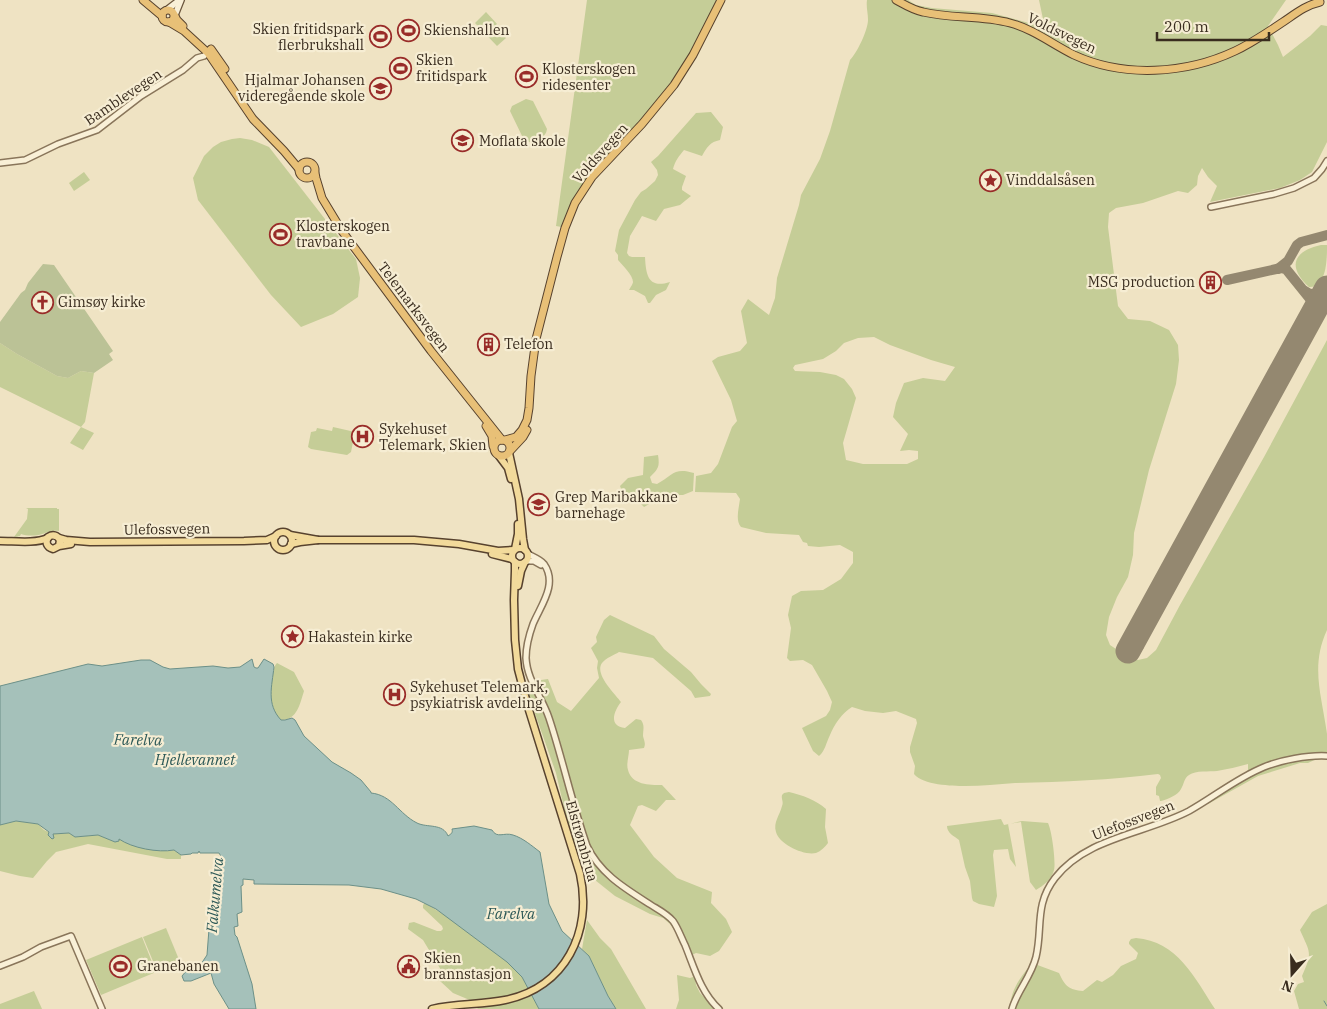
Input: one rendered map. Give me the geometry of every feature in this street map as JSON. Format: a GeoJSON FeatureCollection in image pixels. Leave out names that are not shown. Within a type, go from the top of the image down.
{"type":"FeatureCollection","features":[{"type":"Feature","properties":{"kind":"highway","name":"Telemarksvegen"},"geometry":{"type":"LineString","coordinates":[[143,0],[165,12],[172,11],[173,18],[207,49],[250,114],[299,169],[300,175],[308,179],[347,237],[413,327],[474,406],[503,440]]}},
{"type":"Feature","properties":{"kind":"highway","name":"Telemarksvegen"},"geometry":{"type":"LineString","coordinates":[[147,0],[165,12]]}},
{"type":"Feature","properties":{"kind":"highway","name":"Voldsvegen"},"geometry":{"type":"LineString","coordinates":[[503,440],[516,437],[527,420],[536,339],[565,228],[575,203],[592,177],[642,124],[674,85],[688,64],[721,0]]}},
{"type":"Feature","properties":{"kind":"highway","name":"Voldsvegen"},"geometry":{"type":"LineString","coordinates":[[896,0],[923,12],[1011,23],[1084,59],[1111,67],[1136,70],[1176,68],[1219,58],[1256,40],[1306,6],[1322,2]]}},
{"type":"Feature","properties":{"kind":"highway","name":"Voldsvegen"},"geometry":{"type":"LineString","coordinates":[[1296,13],[1306,0]]}},
{"type":"Feature","properties":{"kind":"highway","name":"Telemarksvegen"},"geometry":{"type":"LineString","coordinates":[[165,12],[164,20],[173,18]]}},
{"type":"Feature","properties":{"kind":"highway","name":"Telemarksvegen"},"geometry":{"type":"LineString","coordinates":[[284,151],[312,164],[316,168],[316,178],[321,196]]}},
{"type":"Feature","properties":{"kind":"highway"},"geometry":{"type":"LineString","coordinates":[[299,169],[305,162]]}},
{"type":"Feature","properties":{"kind":"highway"},"geometry":{"type":"LineString","coordinates":[[308,179],[316,173]]}},
{"type":"Feature","properties":{"kind":"highway","name":"Voldsvegen"},"geometry":{"type":"LineString","coordinates":[[509,452],[523,437],[530,423],[534,401],[532,370]]}},
{"type":"Feature","properties":{"kind":"highway","name":"Telemarksvegen"},"geometry":{"type":"LineString","coordinates":[[474,406],[490,433],[494,446]]}},
{"type":"Feature","properties":{"kind":"highway"},"geometry":{"type":"LineString","coordinates":[[503,440],[509,444],[509,452],[505,456],[499,456],[494,452],[494,446],[496,442],[503,440]]}},
{"type":"Feature","properties":{"kind":"main road"},"geometry":{"type":"LineString","coordinates":[[165,12],[180,0]]}},
{"type":"Feature","properties":{"kind":"main road"},"geometry":{"type":"LineString","coordinates":[[173,18],[180,0]]}},
{"type":"Feature","properties":{"kind":"main road"},"geometry":{"type":"LineString","coordinates":[[452,544],[514,560],[520,564],[528,558],[523,539],[519,499],[509,452]]}},
{"type":"Feature","properties":{"kind":"main road"},"geometry":{"type":"LineString","coordinates":[[499,456],[508,468],[516,504],[518,527],[515,549],[512,555],[514,560]]}},
{"type":"Feature","properties":{"kind":"main road"},"geometry":{"type":"LineString","coordinates":[[318,540],[290,535],[284,532],[278,534],[275,539],[276,545],[280,549],[288,548],[291,544],[297,542],[318,540],[414,540],[459,544],[498,551],[521,548],[527,552]]}},
{"type":"Feature","properties":{"kind":"main road"},"geometry":{"type":"LineString","coordinates":[[54,535],[59,538],[60,542],[59,546],[54,549],[47,545],[0,542],[34,541],[54,535]]}},
{"type":"Feature","properties":{"kind":"main road"},"geometry":{"type":"LineString","coordinates":[[290,535],[292,539],[291,544]]}},
{"type":"Feature","properties":{"kind":"main road","name":"Ulefossvegen"},"geometry":{"type":"LineString","coordinates":[[59,538],[90,542],[244,541],[267,540],[276,536]]}},
{"type":"Feature","properties":{"kind":"main road"},"geometry":{"type":"LineString","coordinates":[[47,545],[48,538]]}},
{"type":"Feature","properties":{"kind":"main road","name":"Ulefossvegen"},"geometry":{"type":"LineString","coordinates":[[244,541],[276,545]]}},
{"type":"Feature","properties":{"kind":"main road","name":"Ulefossvegen"},"geometry":{"type":"LineString","coordinates":[[59,546],[90,542]]}},
{"type":"Feature","properties":{"kind":"main road","name":"Elstrømbrua"},"geometry":{"type":"LineString","coordinates":[[432,1009],[505,1000],[535,989],[553,976],[571,953],[583,922],[584,891],[580,874],[528,707],[516,659],[514,640],[514,560]]}},
{"type":"Feature","properties":{"kind":"main road","name":"Elstrømbrua"},"geometry":{"type":"LineString","coordinates":[[514,612],[521,572],[525,562]]}},
{"type":"Feature","properties":{"kind":"street","name":"Bamblevegen"},"geometry":{"type":"LineString","coordinates":[[0,162],[28,159],[58,144],[97,130],[141,96],[183,70],[197,58],[200,52],[207,49]]}},
{"type":"Feature","properties":{"kind":"street"},"geometry":{"type":"LineString","coordinates":[[1211,207],[1287,191],[1314,178],[1327,161]]}},
{"type":"Feature","properties":{"kind":"street"},"geometry":{"type":"LineString","coordinates":[[527,552],[543,563],[550,580],[549,590],[528,638],[527,664],[530,677],[550,720],[587,846],[606,873],[674,922],[700,984],[709,999],[719,1009]]}},
{"type":"Feature","properties":{"kind":"street"},"geometry":{"type":"LineString","coordinates":[[525,562],[534,561],[547,570]]}},
{"type":"Feature","properties":{"kind":"street","name":"Ulefossvegen"},"geometry":{"type":"LineString","coordinates":[[1012,1009],[1036,958],[1043,900],[1051,883],[1066,867],[1080,856],[1100,845],[1188,811],[1264,767],[1290,760],[1327,756]]}},
{"type":"Feature","properties":{"kind":"street"},"geometry":{"type":"LineString","coordinates":[[0,966],[23,957],[41,947],[71,936],[102,1009]]}},
{"type":"Feature","properties":{"kind":"green space"},"geometry":{"type":"Polygon","coordinates":[[[587,0],[724,0],[675,89],[649,120],[597,175],[581,197],[567,228],[556,226],[587,0]]]}},
{"type":"Feature","properties":{"kind":"green space"},"geometry":{"type":"Polygon","coordinates":[[[867,0],[908,0],[916,5],[932,8],[992,13],[1040,24],[1043,19],[1039,0],[1286,0],[1268,26],[1283,57],[1321,25],[1327,26],[1327,142],[1312,172],[1300,180],[1280,188],[1210,202],[1217,186],[1202,168],[1198,176],[1197,185],[1188,193],[1178,191],[1143,203],[1116,208],[1109,213],[1108,227],[1118,306],[1128,319],[1150,321],[1169,330],[1178,345],[1179,360],[1176,384],[1149,470],[1134,533],[1133,555],[1128,577],[1109,617],[1106,635],[1110,645],[1125,655],[1138,660],[1147,658],[1156,650],[1327,340],[1327,630],[1319,657],[1318,669],[1327,734],[1327,754],[1308,763],[1300,763],[1258,776],[1208,804],[1199,802],[1241,776],[1248,770],[1248,764],[1217,771],[1192,773],[1186,778],[1178,793],[1161,801],[1159,796],[1156,795],[1156,787],[1161,778],[1158,774],[1122,778],[978,786],[931,783],[918,778],[914,774],[915,766],[910,747],[917,723],[916,719],[896,711],[883,713],[852,707],[836,723],[821,754],[819,756],[813,751],[802,728],[826,716],[832,702],[812,665],[803,660],[790,661],[787,658],[791,628],[788,615],[792,596],[801,591],[823,590],[841,579],[853,563],[853,552],[840,545],[808,546],[799,535],[766,533],[741,527],[738,517],[740,499],[736,493],[695,492],[696,476],[711,473],[718,464],[732,427],[737,421],[731,400],[712,361],[718,357],[740,351],[747,343],[741,311],[748,299],[769,315],[775,298],[777,278],[801,195],[820,159],[850,60],[859,47],[866,29],[868,20],[867,0]],[[874,337],[858,338],[844,343],[836,351],[823,359],[795,365],[793,368],[795,371],[836,375],[844,379],[852,389],[856,398],[843,443],[846,460],[863,464],[907,464],[918,459],[918,451],[900,451],[908,434],[893,417],[904,383],[923,378],[945,381],[955,367],[890,345],[874,337]]]}},
{"type":"Feature","properties":{"kind":"green space"},"geometry":{"type":"Polygon","coordinates":[[[486,12],[506,38],[497,46],[475,23],[486,12]]]}},
{"type":"Feature","properties":{"kind":"green space"},"geometry":{"type":"Polygon","coordinates":[[[526,99],[533,101],[547,129],[543,136],[530,142],[524,140],[510,111],[512,106],[526,99]]]}},
{"type":"Feature","properties":{"kind":"green space"},"geometry":{"type":"Polygon","coordinates":[[[711,112],[723,127],[720,140],[709,145],[702,156],[684,150],[677,159],[673,169],[686,176],[682,190],[691,196],[680,205],[664,209],[656,221],[642,216],[630,236],[627,253],[629,256],[645,257],[646,269],[653,282],[663,284],[670,282],[666,290],[656,295],[648,303],[645,296],[634,290],[629,290],[633,279],[618,260],[618,255],[615,251],[619,230],[635,200],[641,192],[655,181],[658,175],[651,162],[696,113],[711,112]]]}},
{"type":"Feature","properties":{"kind":"green space","name":"Klosterskogen travbane"},"geometry":{"type":"Polygon","coordinates":[[[240,138],[252,140],[269,147],[356,259],[360,278],[358,297],[333,314],[301,327],[271,295],[198,200],[193,178],[204,156],[221,142],[240,138]]]}},
{"type":"Feature","properties":{"kind":"green space"},"geometry":{"type":"Polygon","coordinates":[[[84,172],[90,180],[74,191],[69,183],[84,172]]]}},
{"type":"Feature","properties":{"kind":"green space"},"geometry":{"type":"Polygon","coordinates":[[[1321,245],[1327,245],[1323,278],[1315,286],[1309,287],[1298,273],[1296,261],[1304,251],[1321,245]]]}},
{"type":"Feature","properties":{"kind":"green space"},"geometry":{"type":"Polygon","coordinates":[[[43,264],[54,265],[113,351],[109,354],[113,360],[94,373],[81,371],[68,378],[57,376],[0,343],[0,322],[43,264]]]}},
{"type":"Feature","properties":{"kind":"green space"},"geometry":{"type":"Polygon","coordinates":[[[0,343],[57,376],[68,378],[81,371],[94,373],[85,422],[81,427],[0,387],[0,343]]]}},
{"type":"Feature","properties":{"kind":"green space"},"geometry":{"type":"Polygon","coordinates":[[[81,427],[94,433],[83,450],[70,443],[81,427]]]}},
{"type":"Feature","properties":{"kind":"green space"},"geometry":{"type":"Polygon","coordinates":[[[333,427],[355,432],[351,452],[347,455],[308,447],[311,432],[316,431],[317,428],[332,431],[333,427]]]}},
{"type":"Feature","properties":{"kind":"green space"},"geometry":{"type":"Polygon","coordinates":[[[658,455],[658,468],[650,477],[652,483],[657,484],[678,471],[687,471],[694,473],[693,491],[683,495],[665,495],[644,507],[636,499],[625,499],[620,486],[628,478],[643,475],[644,457],[658,455]]]}},
{"type":"Feature","properties":{"kind":"green space"},"geometry":{"type":"Polygon","coordinates":[[[26,508],[59,509],[59,531],[40,535],[21,534],[14,537],[27,519],[28,509],[26,508]]]}},
{"type":"Feature","properties":{"kind":"green space"},"geometry":{"type":"Polygon","coordinates":[[[610,615],[654,636],[664,649],[691,672],[711,694],[710,696],[695,698],[691,691],[653,658],[619,652],[604,661],[600,668],[606,684],[621,702],[614,718],[616,724],[625,728],[636,719],[641,720],[643,724],[644,748],[629,750],[627,765],[630,775],[633,779],[642,783],[662,785],[676,800],[666,800],[656,811],[642,805],[638,806],[630,825],[654,857],[677,878],[712,892],[711,903],[726,919],[732,932],[719,951],[710,956],[696,953],[692,955],[696,985],[700,993],[715,1009],[676,1009],[679,1000],[677,975],[693,977],[686,953],[677,934],[663,918],[650,914],[615,896],[590,876],[578,857],[556,773],[527,691],[541,680],[548,679],[557,702],[571,711],[599,678],[598,661],[591,648],[597,642],[596,637],[604,620],[610,615]]]}},
{"type":"Feature","properties":{"kind":"green space"},"geometry":{"type":"Polygon","coordinates":[[[277,663],[294,672],[304,691],[297,711],[286,720],[280,720],[276,715],[270,694],[274,668],[277,663]]]}},
{"type":"Feature","properties":{"kind":"green space"},"geometry":{"type":"Polygon","coordinates":[[[789,792],[809,798],[826,809],[825,827],[828,843],[816,853],[805,853],[787,845],[776,832],[775,825],[783,805],[782,795],[789,792]]]}},
{"type":"Feature","properties":{"kind":"green space"},"geometry":{"type":"Polygon","coordinates":[[[1001,819],[1004,825],[1008,824],[1016,867],[1010,859],[1008,849],[994,850],[997,896],[994,907],[973,901],[970,881],[959,840],[949,832],[947,826],[1001,819]]]}},
{"type":"Feature","properties":{"kind":"green space"},"geometry":{"type":"Polygon","coordinates":[[[16,821],[38,824],[44,830],[53,834],[69,833],[75,837],[98,835],[115,842],[119,839],[167,851],[174,850],[181,855],[181,859],[167,859],[88,844],[56,852],[33,878],[20,876],[0,871],[0,825],[16,821]]]}},
{"type":"Feature","properties":{"kind":"green space"},"geometry":{"type":"Polygon","coordinates":[[[1022,821],[1048,823],[1053,847],[1054,870],[1049,879],[1036,890],[1030,882],[1021,822],[1010,824],[1022,821]]]}},
{"type":"Feature","properties":{"kind":"green space"},"geometry":{"type":"Polygon","coordinates":[[[425,903],[446,916],[507,962],[522,977],[539,1009],[478,1009],[472,1001],[453,993],[440,981],[442,977],[441,970],[423,940],[408,929],[409,923],[414,922],[437,931],[443,929],[423,908],[425,903]]]}},
{"type":"Feature","properties":{"kind":"green space"},"geometry":{"type":"Polygon","coordinates":[[[1327,904],[1327,1009],[1299,1009],[1294,991],[1298,984],[1304,982],[1302,976],[1309,957],[1308,948],[1300,930],[1312,912],[1327,904]]]}},
{"type":"Feature","properties":{"kind":"green space"},"geometry":{"type":"Polygon","coordinates":[[[587,920],[611,949],[646,1009],[616,1009],[589,956],[582,949],[587,920]]]}},
{"type":"Feature","properties":{"kind":"green space"},"geometry":{"type":"Polygon","coordinates":[[[166,928],[180,962],[157,971],[143,937],[166,928]]]}},
{"type":"Feature","properties":{"kind":"green space","name":"Granebanen"},"geometry":{"type":"Polygon","coordinates":[[[142,937],[156,972],[101,995],[86,960],[142,937]]]}},
{"type":"Feature","properties":{"kind":"green space"},"geometry":{"type":"Polygon","coordinates":[[[1136,938],[1163,946],[1174,954],[1192,974],[1215,1009],[1009,1009],[1017,984],[1032,963],[1059,973],[1068,986],[1074,990],[1083,991],[1097,980],[1102,982],[1113,975],[1121,966],[1136,959],[1138,953],[1129,942],[1131,939],[1136,938]]]}},
{"type":"Feature","properties":{"kind":"green space"},"geometry":{"type":"Polygon","coordinates":[[[34,991],[42,1009],[0,1009],[0,1004],[34,991]]]}},
{"type":"Feature","properties":{"kind":"water","name":"Hjellevannet"},"geometry":{"type":"Polygon","coordinates":[[[252,659],[256,668],[264,659],[273,664],[271,695],[273,708],[281,720],[292,718],[295,720],[304,736],[332,762],[361,780],[371,793],[385,797],[417,823],[439,827],[448,836],[451,834],[452,829],[474,826],[492,830],[498,835],[510,834],[517,836],[540,852],[549,904],[562,931],[589,956],[616,1009],[539,1009],[522,977],[507,962],[436,909],[416,899],[381,889],[349,885],[254,884],[254,880],[243,879],[243,885],[241,886],[242,912],[237,914],[238,926],[234,927],[252,984],[256,1009],[229,1009],[214,984],[211,973],[191,981],[184,981],[182,976],[188,969],[199,967],[207,955],[210,916],[220,863],[222,861],[219,853],[200,853],[199,851],[198,853],[181,855],[174,850],[145,849],[119,839],[119,841],[115,842],[98,835],[75,837],[69,833],[53,834],[54,838],[52,839],[48,835],[49,832],[38,824],[16,821],[0,825],[0,686],[88,664],[102,666],[150,660],[170,669],[213,666],[228,668],[240,667],[252,659]]]}},
{"type":"Feature","properties":{"kind":"waterway"},"geometry":{"type":"LineString","coordinates":[[1324,1001],[1327,1006]]}},
{"type":"Feature","properties":{"kind":"taxiway"},"geometry":{"type":"LineString","coordinates":[[1278,269],[1288,261],[1297,245],[1301,242],[1327,235]]}},
{"type":"Feature","properties":{"kind":"taxiway"},"geometry":{"type":"LineString","coordinates":[[1227,280],[1281,268],[1286,269],[1311,300],[1310,319]]}},
{"type":"Feature","properties":{"kind":"taxiway"},"geometry":{"type":"LineString","coordinates":[[1305,291],[1316,294],[1327,287]]}},
{"type":"Feature","properties":{"kind":"taxiway"},"geometry":{"type":"LineString","coordinates":[[1138,633],[1139,646],[1136,649],[1131,648],[1128,642],[1139,622],[1147,617]]}},
{"type":"Feature","properties":{"kind":"runway"},"geometry":{"type":"LineString","coordinates":[[1128,651],[1327,288]]}},
{"type":"Feature","properties":{"kind":"place","name":"Skienshallen"},"geometry":{"type":"Point","coordinates":[408,30]}},
{"type":"Feature","properties":{"kind":"place","name":"Skien fritidspark flerbrukshall"},"geometry":{"type":"Point","coordinates":[380,37]}},
{"type":"Feature","properties":{"kind":"place","name":"Skien fritidspark"},"geometry":{"type":"Point","coordinates":[400,68]}},
{"type":"Feature","properties":{"kind":"place","name":"Klosterskogen ridesenter"},"geometry":{"type":"Point","coordinates":[526,77]}},
{"type":"Feature","properties":{"kind":"place","name":"Hjalmar Johansen videregående skole"},"geometry":{"type":"Point","coordinates":[381,88]}},
{"type":"Feature","properties":{"kind":"place","name":"Moflata skole"},"geometry":{"type":"Point","coordinates":[463,141]}},
{"type":"Feature","properties":{"kind":"place","name":"Vinddalsåsen"},"geometry":{"type":"Point","coordinates":[990,180]}},
{"type":"Feature","properties":{"kind":"place","name":"Klosterskogen travbane"},"geometry":{"type":"Point","coordinates":[280,234]}},
{"type":"Feature","properties":{"kind":"place","name":"MSG production"},"geometry":{"type":"Point","coordinates":[1211,282]}},
{"type":"Feature","properties":{"kind":"place","name":"Gimsøy kirke"},"geometry":{"type":"Point","coordinates":[42,302]}},
{"type":"Feature","properties":{"kind":"place","name":"Telefon"},"geometry":{"type":"Point","coordinates":[488,344]}},
{"type":"Feature","properties":{"kind":"place","name":"Sykehuset Telemark, Skien"},"geometry":{"type":"Point","coordinates":[363,437]}},
{"type":"Feature","properties":{"kind":"place","name":"Grep Maribakkane barnehage"},"geometry":{"type":"Point","coordinates":[539,505]}},
{"type":"Feature","properties":{"kind":"place","name":"Hakastein kirke"},"geometry":{"type":"Point","coordinates":[292,637]}},
{"type":"Feature","properties":{"kind":"place","name":"Sykehuset Telemark, psykiatrisk avdeling"},"geometry":{"type":"Point","coordinates":[394,695]}},
{"type":"Feature","properties":{"kind":"place","name":"Granebanen"},"geometry":{"type":"Point","coordinates":[121,966]}},
{"type":"Feature","properties":{"kind":"place","name":"Skien brannstasjon"},"geometry":{"type":"Point","coordinates":[408,966]}},
{"type":"Feature","properties":{"kind":"water label","name":"Farelva"},"geometry":{"type":"Point","coordinates":[138,740]}},
{"type":"Feature","properties":{"kind":"water label","name":"Falkumelva"},"geometry":{"type":"Point","coordinates":[215,895]}},
{"type":"Feature","properties":{"kind":"water label","name":"Farelva"},"geometry":{"type":"Point","coordinates":[511,914]}}]}
